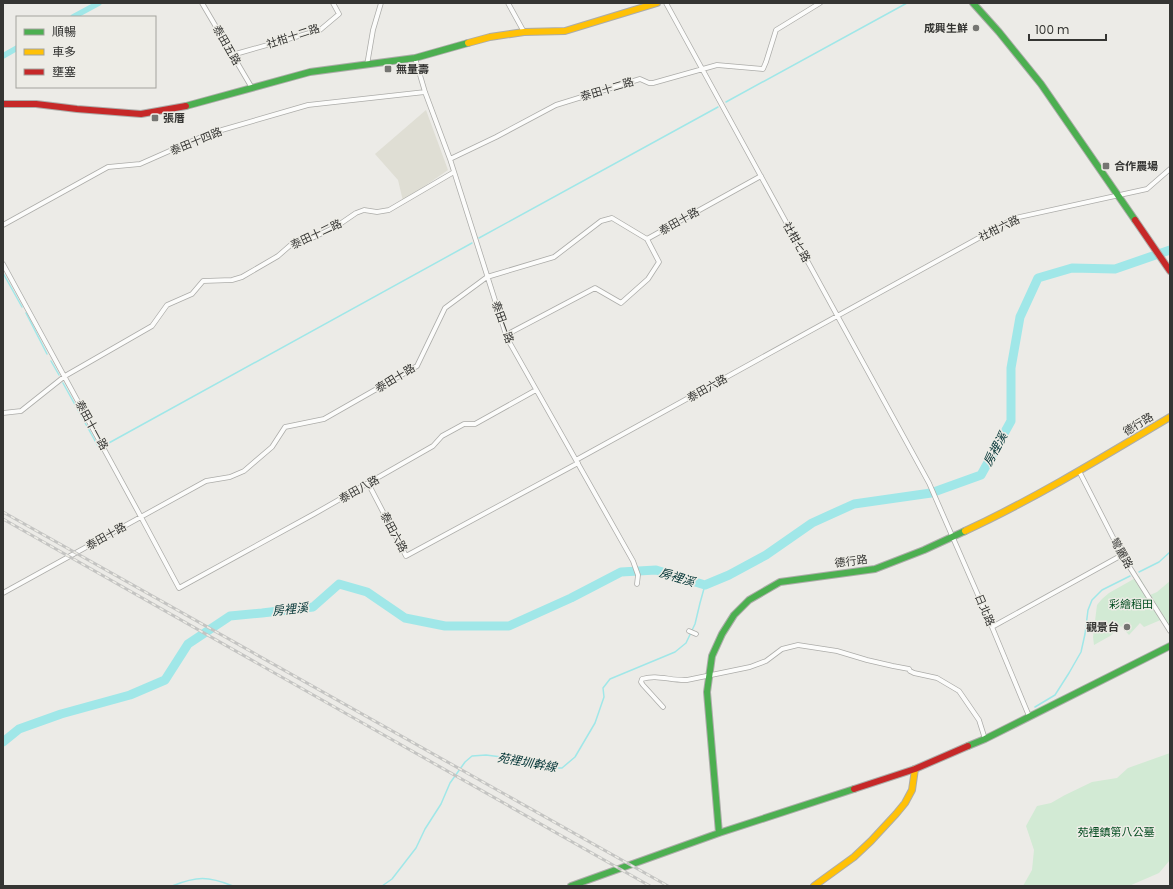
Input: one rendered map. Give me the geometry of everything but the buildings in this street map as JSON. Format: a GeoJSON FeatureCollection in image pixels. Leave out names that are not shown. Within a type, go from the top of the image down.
{"type":"FeatureCollection","features":[{"type":"Feature","properties":{"kind":"street","name":"泰田五路"},"geometry":{"type":"LineString","coordinates":[[202,3],[252,88]]}},
{"type":"Feature","properties":{"kind":"street","name":"社柑十二路"},"geometry":{"type":"LineString","coordinates":[[232,54],[320,30],[338,14],[333,3]]}},
{"type":"Feature","properties":{"kind":"street"},"geometry":{"type":"LineString","coordinates":[[367,65],[373,30],[381,3]]}},
{"type":"Feature","properties":{"kind":"street"},"geometry":{"type":"LineString","coordinates":[[508,3],[524,32]]}},
{"type":"Feature","properties":{"kind":"street"},"geometry":{"type":"LineString","coordinates":[[3,104],[36,104],[141,114],[182,108],[310,72],[415,58],[490,37],[524,32],[565,31],[594,24],[657,3]]}},
{"type":"Feature","properties":{"kind":"street","name":"社柑七路"},"geometry":{"type":"LineString","coordinates":[[666,3],[928,480],[938,505]]}},
{"type":"Feature","properties":{"kind":"street","name":"泰田十二路"},"geometry":{"type":"LineString","coordinates":[[450,160],[556,105],[640,79],[649,84],[717,65],[763,69],[776,30],[820,3]]}},
{"type":"Feature","properties":{"kind":"street"},"geometry":{"type":"LineString","coordinates":[[973,3],[999,32],[1041,84],[1168,269]]}},
{"type":"Feature","properties":{"kind":"street","name":"泰田一路"},"geometry":{"type":"LineString","coordinates":[[415,58],[425,92],[454,172],[506,335],[635,565],[638,575],[637,584]]}},
{"type":"Feature","properties":{"kind":"street","name":"泰田十四路"},"geometry":{"type":"LineString","coordinates":[[3,225],[108,167],[140,164],[208,134],[308,105],[425,92]]}},
{"type":"Feature","properties":{"kind":"street","name":"社柑六路"},"geometry":{"type":"LineString","coordinates":[[838,316],[1014,218],[1147,189],[1170,169]]}},
{"type":"Feature","properties":{"kind":"street","name":"泰田十二路"},"geometry":{"type":"LineString","coordinates":[[3,413],[20,411],[65,376],[152,326],[167,305],[192,294],[204,281],[232,280],[242,277],[278,256],[294,242],[310,238],[337,226],[356,213],[364,210],[377,212],[389,210],[454,172]]}},
{"type":"Feature","properties":{"kind":"street","name":"泰田十路"},"geometry":{"type":"LineString","coordinates":[[3,592],[206,481],[230,476],[244,471],[272,447],[285,427],[324,419],[417,366],[445,308],[487,277],[554,257],[601,221],[612,218],[647,239],[761,176]]}},
{"type":"Feature","properties":{"kind":"street"},"geometry":{"type":"LineString","coordinates":[[506,335],[595,288],[621,303],[648,279],[659,262],[647,239]]}},
{"type":"Feature","properties":{"kind":"street","name":"泰田十一路"},"geometry":{"type":"LineString","coordinates":[[3,264],[179,588]]}},
{"type":"Feature","properties":{"kind":"street","name":"泰田六路"},"geometry":{"type":"LineString","coordinates":[[368,483],[406,556],[838,316]]}},
{"type":"Feature","properties":{"kind":"street","name":"泰田八路"},"geometry":{"type":"LineString","coordinates":[[179,588],[433,446],[442,436],[464,424],[475,424],[536,390]]}},
{"type":"Feature","properties":{"kind":"street","name":"德行路"},"geometry":{"type":"LineString","coordinates":[[719,833],[707,692],[708,676],[712,656],[722,634],[734,615],[749,600],[780,582],[875,569],[924,550],[982,523],[1079,471],[1170,417]]}},
{"type":"Feature","properties":{"kind":"street","name":"彎麗路"},"geometry":{"type":"LineString","coordinates":[[1079,471],[1122,555],[1170,631]]}},
{"type":"Feature","properties":{"kind":"street","name":"日北路"},"geometry":{"type":"LineString","coordinates":[[938,505],[953,536],[1029,716]]}},
{"type":"Feature","properties":{"kind":"street"},"geometry":{"type":"LineString","coordinates":[[992,627],[1122,555]]}},
{"type":"Feature","properties":{"kind":"street"},"geometry":{"type":"LineString","coordinates":[[689,631],[696,634]]}},
{"type":"Feature","properties":{"kind":"street"},"geometry":{"type":"LineString","coordinates":[[663,708],[643,685],[641,682],[642,679],[656,676],[687,680],[708,676],[758,665],[782,650],[798,645],[837,651],[867,660],[909,669],[914,673],[937,678],[959,691],[979,720],[985,739]]}},
{"type":"Feature","properties":{"kind":"street"},"geometry":{"type":"LineString","coordinates":[[571,886],[719,833],[915,769],[985,739],[1170,646]]}},
{"type":"Feature","properties":{"kind":"street"},"geometry":{"type":"LineString","coordinates":[[814,886],[854,858],[905,803],[912,790],[915,769]]}},
{"type":"Feature","properties":{"kind":"shaded area"},"geometry":{"type":"Polygon","coordinates":[[[426,110],[448,170],[403,201],[398,180],[375,154],[426,110]]]}},
{"type":"Feature","properties":{"kind":"green space","name":"彩繪稻田"},"geometry":{"type":"Polygon","coordinates":[[[1139,576],[1150,595],[1157,592],[1170,581],[1170,630],[1163,619],[1144,627],[1140,623],[1129,635],[1121,626],[1110,636],[1094,645],[1093,637],[1097,605],[1109,593],[1139,576]]]}},
{"type":"Feature","properties":{"kind":"green space","name":"苑裡鎮第八公墓"},"geometry":{"type":"Polygon","coordinates":[[[1170,753],[1170,860],[1159,873],[1129,886],[1023,886],[1032,870],[1034,850],[1026,826],[1037,806],[1051,803],[1092,782],[1117,778],[1128,768],[1170,753]]]}},
{"type":"Feature","properties":{"kind":"waterway"},"geometry":{"type":"LineString","coordinates":[[75,16],[99,3]]}},
{"type":"Feature","properties":{"kind":"waterway"},"geometry":{"type":"LineString","coordinates":[[726,102],[907,3]]}},
{"type":"Feature","properties":{"kind":"waterway"},"geometry":{"type":"LineString","coordinates":[[3,56],[16,49]]}},
{"type":"Feature","properties":{"kind":"waterway"},"geometry":{"type":"LineString","coordinates":[[479,238],[718,107]]}},
{"type":"Feature","properties":{"kind":"waterway"},"geometry":{"type":"LineString","coordinates":[[107,444],[472,243]]}},
{"type":"Feature","properties":{"kind":"waterway","name":"房裡溪"},"geometry":{"type":"LineString","coordinates":[[3,742],[19,729],[61,714],[130,695],[165,680],[188,644],[230,616],[313,607],[339,584],[367,592],[405,618],[445,626],[509,626],[571,598],[621,572],[656,570],[705,585],[729,575],[766,555],[812,523],[854,504],[931,493],[981,475],[1011,421],[1011,368],[1020,317],[1038,278],[1072,268],[1115,269],[1170,250]]}},
{"type":"Feature","properties":{"kind":"waterway"},"geometry":{"type":"LineString","coordinates":[[3,273],[22,307]]}},
{"type":"Feature","properties":{"kind":"waterway"},"geometry":{"type":"LineString","coordinates":[[26,313],[47,354]]}},
{"type":"Feature","properties":{"kind":"waterway"},"geometry":{"type":"LineString","coordinates":[[51,361],[59,375]]}},
{"type":"Feature","properties":{"kind":"waterway"},"geometry":{"type":"LineString","coordinates":[[63,383],[99,448]]}},
{"type":"Feature","properties":{"kind":"waterway"},"geometry":{"type":"LineString","coordinates":[[1139,572],[1159,562],[1170,552]]}},
{"type":"Feature","properties":{"kind":"waterway"},"geometry":{"type":"LineString","coordinates":[[1035,707],[1055,695],[1081,652],[1088,610],[1092,600],[1102,590],[1130,576]]}},
{"type":"Feature","properties":{"kind":"waterway","name":"苑裡圳幹線"},"geometry":{"type":"LineString","coordinates":[[382,886],[392,879],[416,848],[425,829],[441,804],[450,783],[465,762],[472,756],[486,755],[509,758],[548,768],[562,768],[575,757],[595,723],[604,697],[603,688],[610,679],[675,652],[686,643],[695,624],[705,585]]}},
{"type":"Feature","properties":{"kind":"waterway","name":"苑裡圳幹線"},"geometry":{"type":"LineString","coordinates":[[172,886],[189,880],[202,878],[216,880],[233,886]]}},
{"type":"Feature","properties":{"kind":"railway"},"geometry":{"type":"LineString","coordinates":[[3,512],[668,886]]}},
{"type":"Feature","properties":{"kind":"railway"},"geometry":{"type":"LineString","coordinates":[[3,519],[650,886]]}},
{"type":"Feature","properties":{"kind":"traffic: fast"},"geometry":{"type":"LineString","coordinates":[[973,3],[999,32],[1041,84],[1135,220]]}},
{"type":"Feature","properties":{"kind":"traffic: fast"},"geometry":{"type":"LineString","coordinates":[[186,106],[310,72],[415,58],[468,43]]}},
{"type":"Feature","properties":{"kind":"traffic: fast"},"geometry":{"type":"LineString","coordinates":[[719,833],[707,692],[712,656],[722,634],[734,615],[749,600],[780,582],[875,569],[924,550],[965,531]]}},
{"type":"Feature","properties":{"kind":"traffic: fast"},"geometry":{"type":"LineString","coordinates":[[968,746],[985,739],[1170,646]]}},
{"type":"Feature","properties":{"kind":"traffic: fast"},"geometry":{"type":"LineString","coordinates":[[571,886],[719,833],[854,789]]}},
{"type":"Feature","properties":{"kind":"traffic: slow"},"geometry":{"type":"LineString","coordinates":[[468,43],[490,37],[524,32],[565,31],[657,3]]}},
{"type":"Feature","properties":{"kind":"traffic: slow"},"geometry":{"type":"LineString","coordinates":[[965,531],[1018,505],[1170,417]]}},
{"type":"Feature","properties":{"kind":"traffic: slow"},"geometry":{"type":"LineString","coordinates":[[814,886],[854,857],[896,814],[905,803],[912,790],[915,769]]}},
{"type":"Feature","properties":{"kind":"traffic: jam"},"geometry":{"type":"LineString","coordinates":[[3,104],[36,104],[141,114],[186,106]]}},
{"type":"Feature","properties":{"kind":"traffic: jam"},"geometry":{"type":"LineString","coordinates":[[1135,220],[1170,271]]}},
{"type":"Feature","properties":{"kind":"traffic: jam"},"geometry":{"type":"LineString","coordinates":[[854,789],[915,769],[968,746]]}},
{"type":"Feature","properties":{"kind":"place","name":"成興生鮮"},"geometry":{"type":"Point","coordinates":[976,28]}},
{"type":"Feature","properties":{"kind":"place","name":"無量壽"},"geometry":{"type":"Point","coordinates":[388,69]}},
{"type":"Feature","properties":{"kind":"place","name":"張厝"},"geometry":{"type":"Point","coordinates":[155,118]}},
{"type":"Feature","properties":{"kind":"place","name":"合作農場"},"geometry":{"type":"Point","coordinates":[1106,166]}},
{"type":"Feature","properties":{"kind":"place","name":"觀景台"},"geometry":{"type":"Point","coordinates":[1127,627]}}]}
